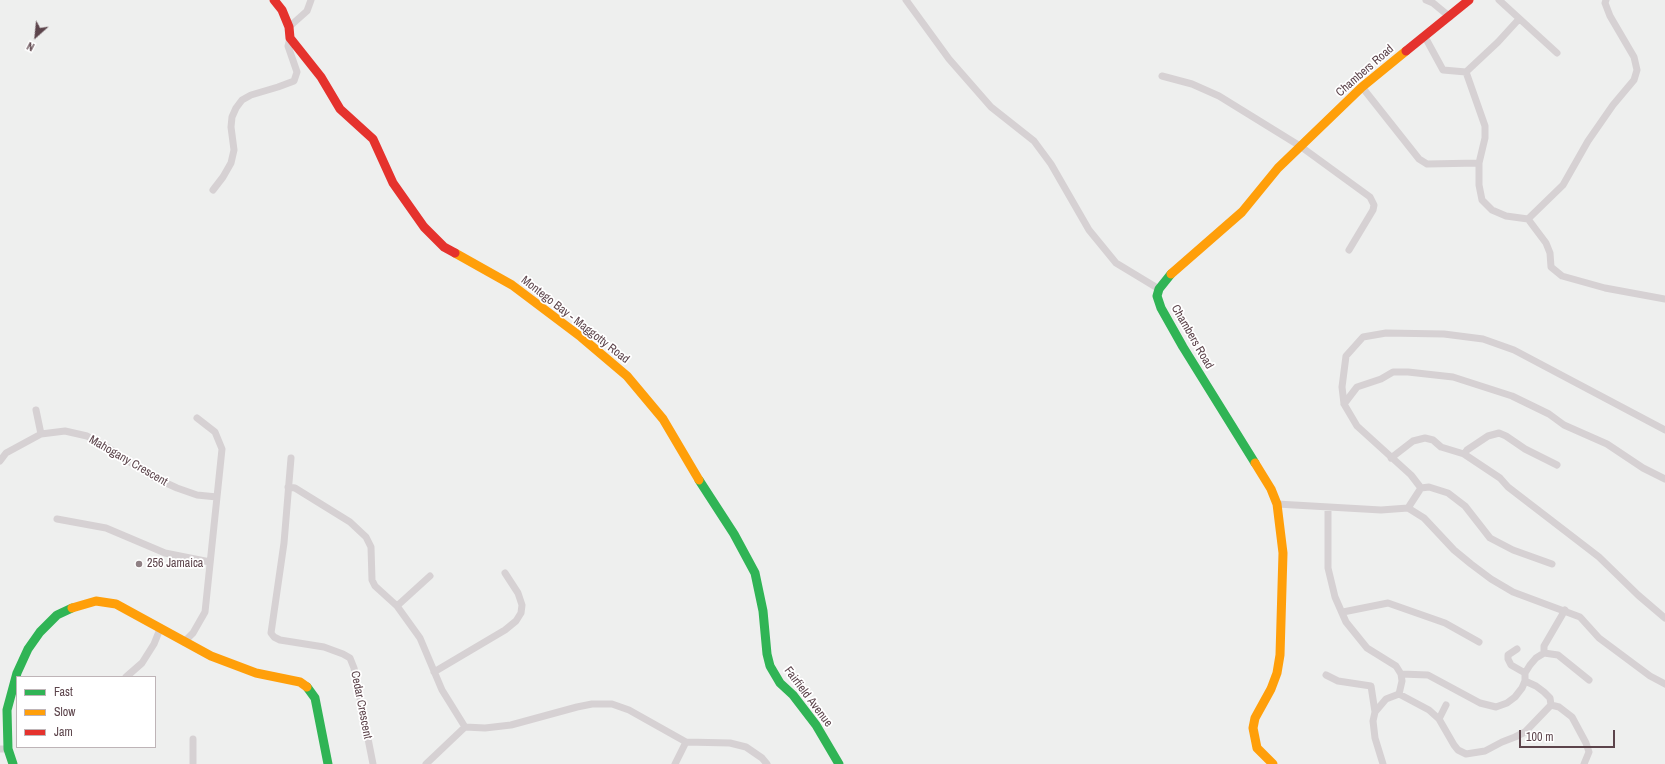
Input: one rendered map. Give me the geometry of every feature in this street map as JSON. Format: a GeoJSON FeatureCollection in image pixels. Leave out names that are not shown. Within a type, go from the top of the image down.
{"type":"FeatureCollection","features":[{"type":"Feature","properties":{"kind":"street"},"geometry":{"type":"LineString","coordinates":[[212,190],[223,177],[231,163],[234,150],[231,127],[232,117],[236,108],[242,100],[251,94],[278,88],[294,81],[297,72],[288,46],[290,38],[289,27],[282,10],[274,0]]}},
{"type":"Feature","properties":{"kind":"street"},"geometry":{"type":"LineString","coordinates":[[289,27],[307,11],[310,0]]}},
{"type":"Feature","properties":{"kind":"street"},"geometry":{"type":"LineString","coordinates":[[906,0],[949,59],[991,107],[1034,141],[1051,164],[1089,230],[1116,263],[1159,290]]}},
{"type":"Feature","properties":{"kind":"street"},"geometry":{"type":"LineString","coordinates":[[1426,0],[1433,3],[1450,17]]}},
{"type":"Feature","properties":{"kind":"street","name":"Chambers Road"},"geometry":{"type":"LineString","coordinates":[[1273,764],[1257,748],[1253,728],[1255,718],[1271,689],[1277,673],[1280,655],[1283,552],[1277,504],[1271,489],[1183,347],[1161,308],[1158,296],[1159,290],[1166,279],[1242,212],[1278,168],[1362,87],[1450,17],[1469,0]]}},
{"type":"Feature","properties":{"kind":"street"},"geometry":{"type":"LineString","coordinates":[[1499,0],[1557,52]]}},
{"type":"Feature","properties":{"kind":"street"},"geometry":{"type":"LineString","coordinates":[[1528,219],[1563,185],[1588,141],[1613,105],[1634,80],[1637,70],[1634,57],[1610,16],[1605,3],[1606,0]]}},
{"type":"Feature","properties":{"kind":"street"},"geometry":{"type":"LineString","coordinates":[[1425,37],[1443,70],[1466,72],[1509,31],[1519,19]]}},
{"type":"Feature","properties":{"kind":"street","name":"Montego Bay - Maggotty Road"},"geometry":{"type":"LineString","coordinates":[[290,38],[321,77],[340,109],[373,139],[393,183],[424,227],[444,247],[512,285],[581,337],[627,376],[663,418],[699,480],[734,534],[755,573],[763,611],[767,654],[770,666]]}},
{"type":"Feature","properties":{"kind":"street"},"geometry":{"type":"LineString","coordinates":[[1466,72],[1485,126],[1479,163],[1479,185],[1482,200],[1492,210],[1506,216],[1528,219],[1546,243],[1550,253],[1551,267],[1562,276],[1605,288],[1665,300]]}},
{"type":"Feature","properties":{"kind":"street"},"geometry":{"type":"LineString","coordinates":[[1162,76],[1192,84],[1219,96],[1300,146],[1335,170],[1370,197],[1374,202],[1373,210],[1349,250]]}},
{"type":"Feature","properties":{"kind":"street"},"geometry":{"type":"LineString","coordinates":[[1362,87],[1419,159],[1427,164],[1479,163]]}},
{"type":"Feature","properties":{"kind":"street"},"geometry":{"type":"LineString","coordinates":[[1421,488],[1411,475],[1358,426],[1344,404],[1342,387],[1346,356],[1363,337],[1386,334],[1444,334],[1483,339],[1514,350],[1665,430]]}},
{"type":"Feature","properties":{"kind":"street"},"geometry":{"type":"LineString","coordinates":[[1344,404],[1357,388],[1381,379],[1393,372],[1408,372],[1453,377],[1512,396],[1549,414],[1564,425],[1607,444],[1643,468],[1665,479]]}},
{"type":"Feature","properties":{"kind":"street"},"geometry":{"type":"LineString","coordinates":[[36,410],[41,434]]}},
{"type":"Feature","properties":{"kind":"street"},"geometry":{"type":"LineString","coordinates":[[184,642],[193,633],[205,612],[222,449],[214,432],[197,418]]}},
{"type":"Feature","properties":{"kind":"street","name":"Mahogany Crescent"},"geometry":{"type":"LineString","coordinates":[[0,461],[6,452],[41,434],[65,431],[87,436],[108,447],[153,477],[197,494],[217,497]]}},
{"type":"Feature","properties":{"kind":"street"},"geometry":{"type":"LineString","coordinates":[[1464,454],[1467,450],[1488,436],[1499,433],[1506,436],[1524,450],[1557,465]]}},
{"type":"Feature","properties":{"kind":"street"},"geometry":{"type":"LineString","coordinates":[[1391,458],[1413,441],[1425,438],[1433,440],[1441,447],[1464,454],[1500,478],[1508,487],[1599,557],[1638,595],[1665,618]]}},
{"type":"Feature","properties":{"kind":"street"},"geometry":{"type":"LineString","coordinates":[[291,458],[288,487],[295,488],[350,522],[366,537],[371,547],[372,580],[375,586],[397,606],[420,638],[442,690],[465,727]]}},
{"type":"Feature","properties":{"kind":"street","name":"Cedar Crescent"},"geometry":{"type":"LineString","coordinates":[[288,487],[284,543],[271,633],[274,637],[280,640],[324,647],[350,658],[354,668],[372,764]]}},
{"type":"Feature","properties":{"kind":"street"},"geometry":{"type":"LineString","coordinates":[[1408,508],[1421,488],[1429,487],[1448,493],[1465,506],[1490,538],[1513,550],[1552,564]]}},
{"type":"Feature","properties":{"kind":"street"},"geometry":{"type":"LineString","coordinates":[[1277,504],[1381,510],[1408,508],[1424,518],[1460,554],[1491,579],[1514,592],[1565,610],[1580,617],[1599,638],[1650,676],[1665,684]]}},
{"type":"Feature","properties":{"kind":"street"},"geometry":{"type":"LineString","coordinates":[[1328,507],[1328,568],[1335,597],[1343,612],[1346,622],[1367,648],[1396,666],[1401,674],[1402,681],[1399,694]]}},
{"type":"Feature","properties":{"kind":"street"},"geometry":{"type":"LineString","coordinates":[[57,520],[106,528],[165,553],[210,562]]}},
{"type":"Feature","properties":{"kind":"street"},"geometry":{"type":"LineString","coordinates":[[434,672],[505,630],[516,621],[521,613],[522,605],[518,593],[505,573]]}},
{"type":"Feature","properties":{"kind":"street"},"geometry":{"type":"LineString","coordinates":[[397,606],[430,576]]}},
{"type":"Feature","properties":{"kind":"street"},"geometry":{"type":"LineString","coordinates":[[13,764],[4,749],[7,710],[16,673],[28,649],[40,632],[57,615],[76,605],[96,601],[116,604],[211,656],[256,673],[300,682],[309,688],[315,698],[328,764]]}},
{"type":"Feature","properties":{"kind":"street"},"geometry":{"type":"LineString","coordinates":[[1343,612],[1388,603],[1445,623],[1479,642]]}},
{"type":"Feature","properties":{"kind":"street"},"geometry":{"type":"LineString","coordinates":[[1544,653],[1544,646],[1565,610]]}},
{"type":"Feature","properties":{"kind":"street"},"geometry":{"type":"LineString","coordinates":[[127,676],[142,663],[154,644],[160,629]]}},
{"type":"Feature","properties":{"kind":"street"},"geometry":{"type":"LineString","coordinates":[[1517,649],[1508,655],[1511,665],[1544,692],[1550,698],[1551,705]]}},
{"type":"Feature","properties":{"kind":"street"},"geometry":{"type":"LineString","coordinates":[[1401,674],[1428,675],[1480,702],[1496,707],[1507,703],[1515,697],[1536,658],[1544,653],[1558,655],[1589,680]]}},
{"type":"Feature","properties":{"kind":"street","name":"Fairfield Avenue"},"geometry":{"type":"LineString","coordinates":[[770,666],[780,683],[793,695],[816,725],[839,764]]}},
{"type":"Feature","properties":{"kind":"street"},"geometry":{"type":"LineString","coordinates":[[1326,675],[1338,681],[1371,686],[1375,712],[1373,721],[1375,738],[1383,764]]}},
{"type":"Feature","properties":{"kind":"street"},"geometry":{"type":"LineString","coordinates":[[1375,712],[1386,699],[1399,694],[1429,710],[1439,719],[1458,750],[1466,754],[1473,754],[1485,751],[1525,732],[1551,705]]}},
{"type":"Feature","properties":{"kind":"street"},"geometry":{"type":"LineString","coordinates":[[426,764],[465,727],[484,728],[512,725],[592,704],[612,704],[629,710],[686,742],[730,743],[746,747],[762,758],[767,764]]}},
{"type":"Feature","properties":{"kind":"street"},"geometry":{"type":"LineString","coordinates":[[1439,719],[1446,705]]}},
{"type":"Feature","properties":{"kind":"street"},"geometry":{"type":"LineString","coordinates":[[1551,705],[1568,712],[1581,732],[1588,752],[1584,764]]}},
{"type":"Feature","properties":{"kind":"street"},"geometry":{"type":"LineString","coordinates":[[193,739],[193,764]]}},
{"type":"Feature","properties":{"kind":"street"},"geometry":{"type":"LineString","coordinates":[[674,764],[686,742]]}},
{"type":"Feature","properties":{"kind":"traffic: fast"},"geometry":{"type":"LineString","coordinates":[[1171,274],[1159,289],[1157,296],[1161,308],[1183,347],[1255,463]]}},
{"type":"Feature","properties":{"kind":"traffic: fast"},"geometry":{"type":"LineString","coordinates":[[699,480],[734,534],[755,573],[763,611],[767,654],[770,666],[780,683],[793,695],[816,725],[839,764]]}},
{"type":"Feature","properties":{"kind":"traffic: fast"},"geometry":{"type":"LineString","coordinates":[[16,676],[28,649],[40,632],[57,615],[72,608]]}},
{"type":"Feature","properties":{"kind":"traffic: fast"},"geometry":{"type":"LineString","coordinates":[[13,764],[8,749],[7,710],[16,677]]}},
{"type":"Feature","properties":{"kind":"traffic: fast"},"geometry":{"type":"LineString","coordinates":[[307,687],[315,698],[328,764]]}},
{"type":"Feature","properties":{"kind":"traffic: slow"},"geometry":{"type":"LineString","coordinates":[[1171,274],[1242,212],[1278,168],[1362,87],[1406,51]]}},
{"type":"Feature","properties":{"kind":"traffic: slow"},"geometry":{"type":"LineString","coordinates":[[455,253],[512,285],[581,337],[627,376],[663,419],[699,480]]}},
{"type":"Feature","properties":{"kind":"traffic: slow"},"geometry":{"type":"LineString","coordinates":[[1255,463],[1271,489],[1277,504],[1283,553],[1280,655],[1277,673],[1271,689],[1255,718],[1253,728],[1257,748],[1273,764]]}},
{"type":"Feature","properties":{"kind":"traffic: slow"},"geometry":{"type":"LineString","coordinates":[[72,608],[96,601],[116,604],[211,656],[256,673],[300,682],[307,687]]}},
{"type":"Feature","properties":{"kind":"traffic: jam"},"geometry":{"type":"LineString","coordinates":[[274,0],[282,10],[289,27],[290,38],[321,77],[340,109],[373,139],[393,183],[424,227],[444,247],[455,253]]}},
{"type":"Feature","properties":{"kind":"traffic: jam"},"geometry":{"type":"LineString","coordinates":[[1406,51],[1469,0]]}},
{"type":"Feature","properties":{"kind":"place","name":"256 Jamaica"},"geometry":{"type":"Point","coordinates":[139,564]}}]}
